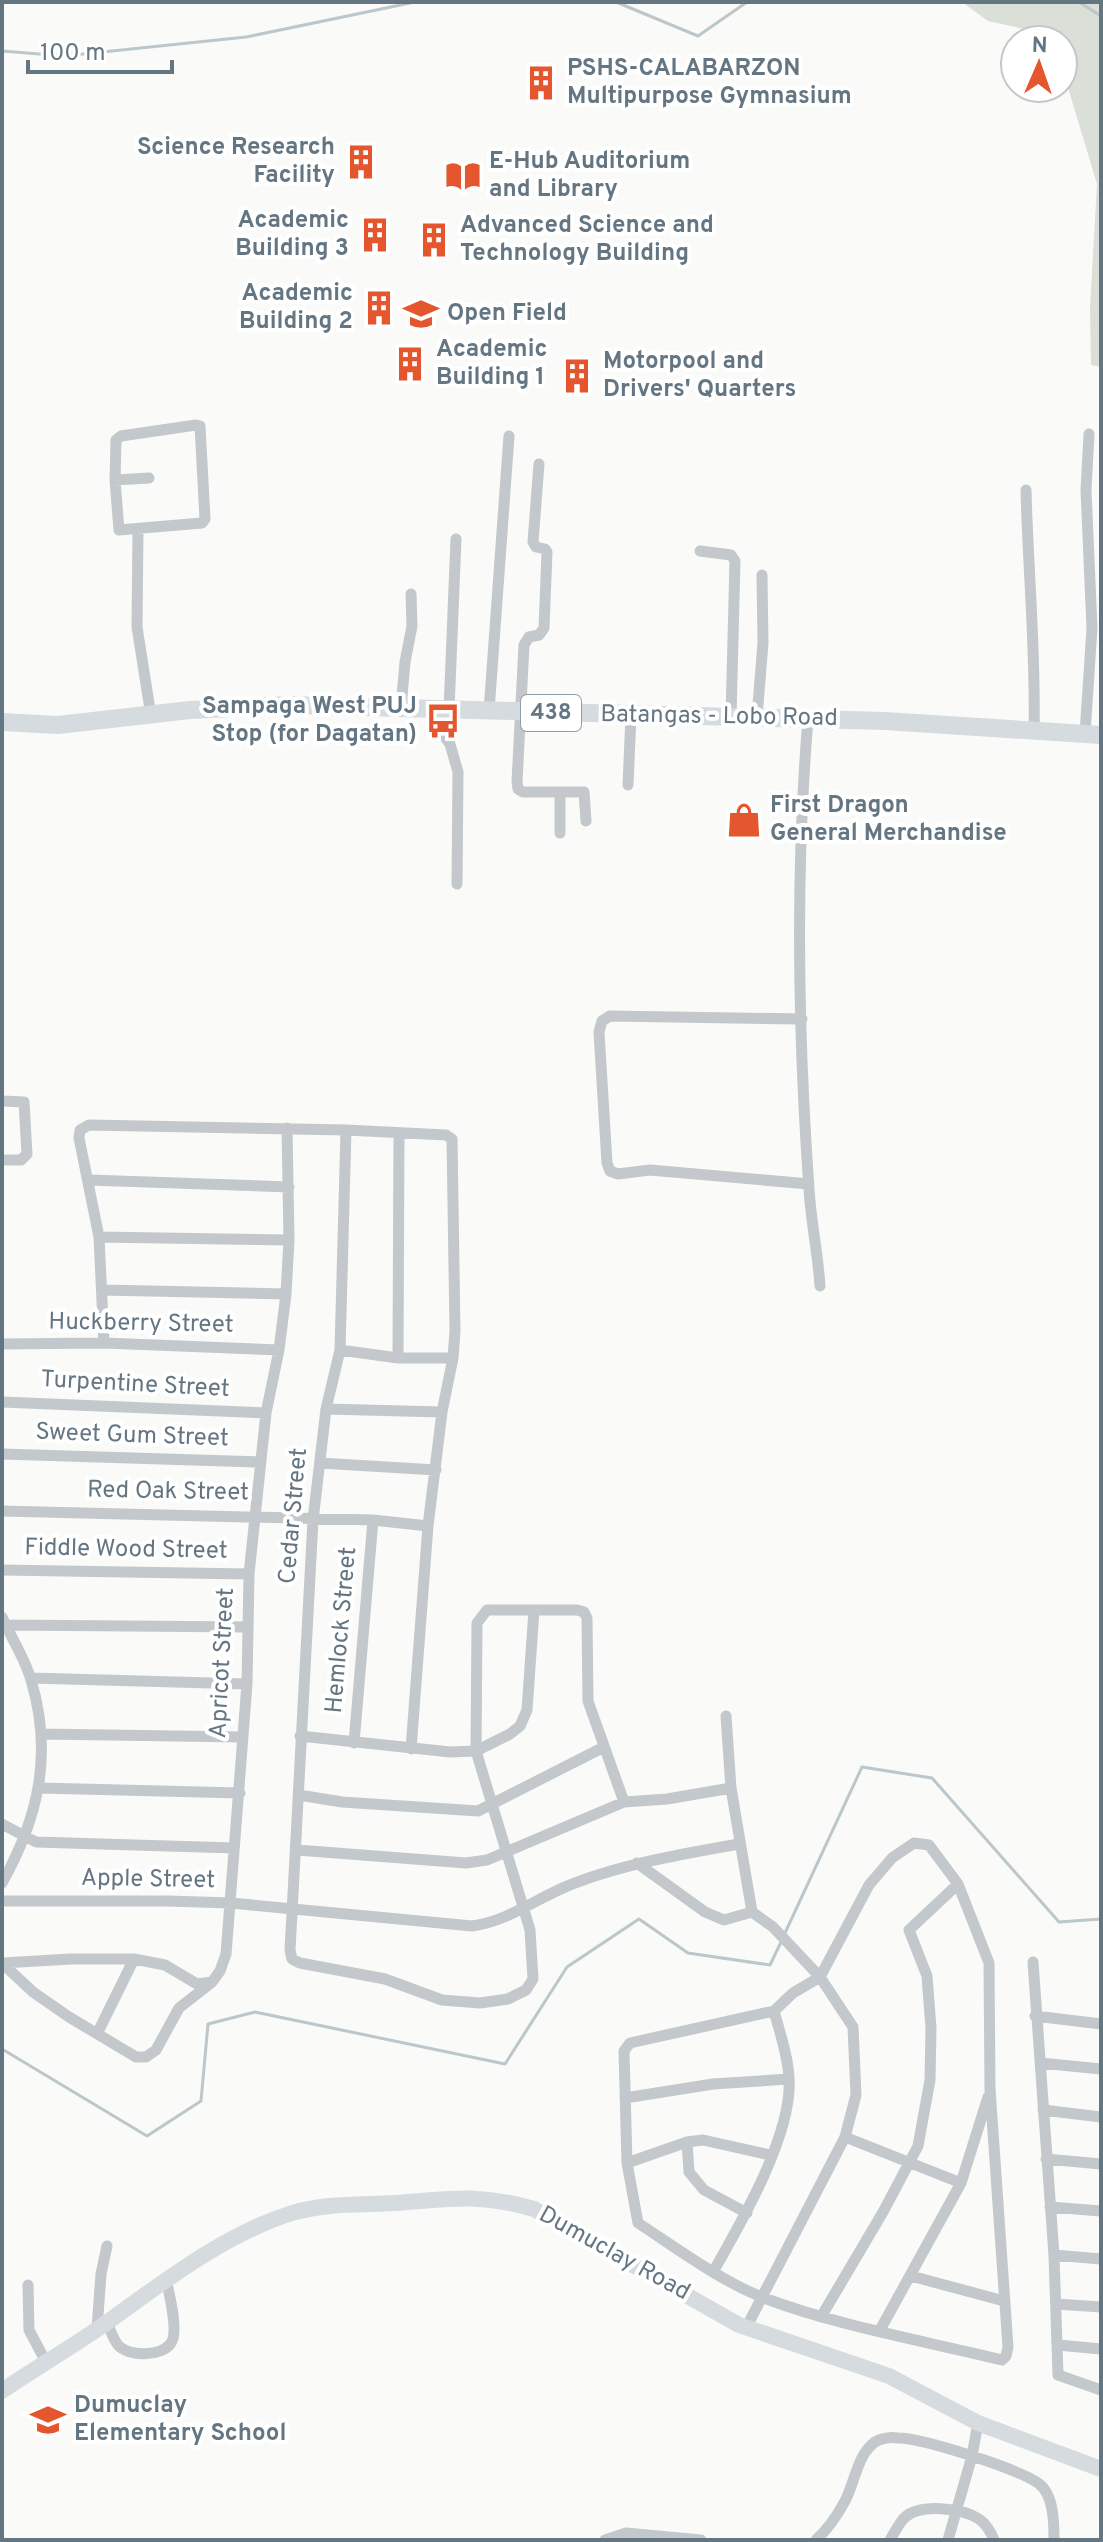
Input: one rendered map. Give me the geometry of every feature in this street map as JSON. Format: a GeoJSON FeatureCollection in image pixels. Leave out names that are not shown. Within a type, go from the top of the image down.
{"type":"FeatureCollection","features":[{"type":"Feature","properties":{"kind":"main road","name":"Batangas - Lobo Road"},"geometry":{"type":"LineString","coordinates":[[2,722],[58,725],[190,710],[290,705],[937,723],[1093,734]]}},
{"type":"Feature","properties":{"kind":"street"},"geometry":{"type":"LineString","coordinates":[[200,426],[205,519],[202,523],[138,529],[117,528],[116,440],[121,436],[200,426]]}},
{"type":"Feature","properties":{"kind":"street"},"geometry":{"type":"LineString","coordinates":[[1089,434],[1086,490],[1093,734]]}},
{"type":"Feature","properties":{"kind":"street"},"geometry":{"type":"LineString","coordinates":[[489,711],[509,436]]}},
{"type":"Feature","properties":{"kind":"street"},"geometry":{"type":"LineString","coordinates":[[539,464],[533,542],[547,552],[544,628],[539,635],[529,637],[524,645],[518,789],[584,792],[586,821]]}},
{"type":"Feature","properties":{"kind":"street"},"geometry":{"type":"LineString","coordinates":[[115,480],[149,478]]}},
{"type":"Feature","properties":{"kind":"street"},"geometry":{"type":"LineString","coordinates":[[1026,490],[1035,661],[1034,731]]}},
{"type":"Feature","properties":{"kind":"street"},"geometry":{"type":"LineString","coordinates":[[138,529],[137,627],[151,716]]}},
{"type":"Feature","properties":{"kind":"street"},"geometry":{"type":"LineString","coordinates":[[456,539],[439,729],[450,744],[458,772],[457,884]]}},
{"type":"Feature","properties":{"kind":"street"},"geometry":{"type":"LineString","coordinates":[[700,551],[731,555],[735,561],[731,717]]}},
{"type":"Feature","properties":{"kind":"street"},"geometry":{"type":"LineString","coordinates":[[757,717],[763,643],[762,575]]}},
{"type":"Feature","properties":{"kind":"street"},"geometry":{"type":"LineString","coordinates":[[401,708],[412,626],[411,594]]}},
{"type":"Feature","properties":{"kind":"street"},"geometry":{"type":"LineString","coordinates":[[628,785],[631,715]]}},
{"type":"Feature","properties":{"kind":"street"},"geometry":{"type":"LineString","coordinates":[[808,719],[800,838],[798,937],[809,1184],[820,1286]]}},
{"type":"Feature","properties":{"kind":"street"},"geometry":{"type":"LineString","coordinates":[[560,792],[560,833]]}},
{"type":"Feature","properties":{"kind":"street"},"geometry":{"type":"LineString","coordinates":[[802,1019],[610,1016],[602,1021],[599,1032],[610,1171],[618,1174],[650,1170],[809,1184]]}},
{"type":"Feature","properties":{"kind":"street"},"geometry":{"type":"LineString","coordinates":[[2,1101],[24,1102],[27,1154],[21,1160],[2,1160]]}},
{"type":"Feature","properties":{"kind":"street"},"geometry":{"type":"LineString","coordinates":[[104,1343],[99,1237],[80,1130],[89,1125],[287,1128],[446,1135],[452,1139],[453,1358],[442,1412],[428,1526],[411,1749]]}},
{"type":"Feature","properties":{"kind":"street","name":"Apricot Street"},"geometry":{"type":"LineString","coordinates":[[212,1982],[226,1954],[247,1684],[249,1574],[266,1413],[286,1294],[289,1240],[287,1128]]}},
{"type":"Feature","properties":{"kind":"street","name":"Cedar Street"},"geometry":{"type":"LineString","coordinates":[[346,1130],[340,1350],[326,1409],[313,1520],[300,1736],[292,1959],[385,1979],[442,2000],[480,2003],[508,1999],[526,1990],[533,1979],[533,1947],[523,1907]]}},
{"type":"Feature","properties":{"kind":"street"},"geometry":{"type":"LineString","coordinates":[[398,1358],[399,1135]]}},
{"type":"Feature","properties":{"kind":"street"},"geometry":{"type":"LineString","coordinates":[[89,1180],[289,1187]]}},
{"type":"Feature","properties":{"kind":"street"},"geometry":{"type":"LineString","coordinates":[[99,1237],[289,1240]]}},
{"type":"Feature","properties":{"kind":"street"},"geometry":{"type":"LineString","coordinates":[[102,1290],[286,1294]]}},
{"type":"Feature","properties":{"kind":"street","name":"Huckberry Street"},"geometry":{"type":"LineString","coordinates":[[2,1344],[104,1343],[279,1350]]}},
{"type":"Feature","properties":{"kind":"street"},"geometry":{"type":"LineString","coordinates":[[340,1350],[398,1358],[453,1358]]}},
{"type":"Feature","properties":{"kind":"street","name":"Turpentine Street"},"geometry":{"type":"LineString","coordinates":[[2,1402],[266,1413]]}},
{"type":"Feature","properties":{"kind":"street"},"geometry":{"type":"LineString","coordinates":[[326,1409],[442,1412]]}},
{"type":"Feature","properties":{"kind":"street","name":"Sweet Gum Street"},"geometry":{"type":"LineString","coordinates":[[2,1454],[260,1462]]}},
{"type":"Feature","properties":{"kind":"street"},"geometry":{"type":"LineString","coordinates":[[320,1463],[436,1470]]}},
{"type":"Feature","properties":{"kind":"street","name":"Red Oak Street"},"geometry":{"type":"LineString","coordinates":[[2,1511],[373,1520],[428,1526]]}},
{"type":"Feature","properties":{"kind":"street","name":"Hemlock Street"},"geometry":{"type":"LineString","coordinates":[[354,1743],[373,1520]]}},
{"type":"Feature","properties":{"kind":"street","name":"Fiddle Wood Street"},"geometry":{"type":"LineString","coordinates":[[2,1570],[249,1574]]}},
{"type":"Feature","properties":{"kind":"street"},"geometry":{"type":"LineString","coordinates":[[523,1907],[476,1751],[477,1623],[487,1610],[584,1612],[587,1618],[588,1701],[624,1802]]}},
{"type":"Feature","properties":{"kind":"street"},"geometry":{"type":"LineString","coordinates":[[300,1736],[411,1749],[476,1751],[520,1726],[527,1710],[534,1610]]}},
{"type":"Feature","properties":{"kind":"street"},"geometry":{"type":"LineString","coordinates":[[2,1883],[24,1835],[40,1788],[42,1734],[31,1678],[4,1621],[248,1627]]}},
{"type":"Feature","properties":{"kind":"street"},"geometry":{"type":"LineString","coordinates":[[31,1678],[247,1684]]}},
{"type":"Feature","properties":{"kind":"street"},"geometry":{"type":"LineString","coordinates":[[726,1716],[731,1788],[752,1912],[773,1927],[820,1977],[853,2027],[856,2095],[845,2137],[742,2326]]}},
{"type":"Feature","properties":{"kind":"street"},"geometry":{"type":"LineString","coordinates":[[42,1734],[241,1737]]}},
{"type":"Feature","properties":{"kind":"street"},"geometry":{"type":"LineString","coordinates":[[299,1795],[342,1802],[478,1811],[604,1747]]}},
{"type":"Feature","properties":{"kind":"street"},"geometry":{"type":"LineString","coordinates":[[40,1788],[240,1793]]}},
{"type":"Feature","properties":{"kind":"street"},"geometry":{"type":"LineString","coordinates":[[297,1850],[466,1863],[487,1860],[624,1802],[667,1799],[731,1788]]}},
{"type":"Feature","properties":{"kind":"street"},"geometry":{"type":"LineString","coordinates":[[2,1824],[36,1842],[234,1848]]}},
{"type":"Feature","properties":{"kind":"street"},"geometry":{"type":"LineString","coordinates":[[914,1843],[929,1845],[958,1884],[989,1963],[990,2089],[1008,2347],[1002,2360],[821,2317],[713,2272],[638,2223],[627,2163],[624,2051],[630,2043],[774,2011],[793,1993],[820,1977],[869,1885],[892,1858],[914,1843]]}},
{"type":"Feature","properties":{"kind":"street","name":"Apple Street"},"geometry":{"type":"LineString","coordinates":[[2,1901],[231,1903],[472,1926],[506,1918],[574,1883],[637,1863],[739,1844]]}},
{"type":"Feature","properties":{"kind":"street"},"geometry":{"type":"LineString","coordinates":[[637,1863],[714,1916],[724,1920],[752,1912]]}},
{"type":"Feature","properties":{"kind":"street"},"geometry":{"type":"LineString","coordinates":[[821,2317],[918,2146],[930,2080],[931,2028],[927,1976],[909,1930],[958,1884]]}},
{"type":"Feature","properties":{"kind":"street"},"geometry":{"type":"LineString","coordinates":[[2,1963],[134,1959],[165,1965],[197,1984],[212,1982]]}},
{"type":"Feature","properties":{"kind":"street"},"geometry":{"type":"LineString","coordinates":[[98,2032],[134,1959]]}},
{"type":"Feature","properties":{"kind":"street"},"geometry":{"type":"LineString","coordinates":[[1033,1962],[1054,2255],[1058,2375],[1101,2390]]}},
{"type":"Feature","properties":{"kind":"street"},"geometry":{"type":"LineString","coordinates":[[2,1963],[33,1992],[136,2057],[146,2057],[156,2050],[179,2008],[212,1982]]}},
{"type":"Feature","properties":{"kind":"street"},"geometry":{"type":"LineString","coordinates":[[713,2272],[747,2213],[784,2126],[789,2079],[774,2011]]}},
{"type":"Feature","properties":{"kind":"street"},"geometry":{"type":"LineString","coordinates":[[1035,2016],[1101,2024]]}},
{"type":"Feature","properties":{"kind":"street"},"geometry":{"type":"LineString","coordinates":[[1040,2063],[1101,2069]]}},
{"type":"Feature","properties":{"kind":"street"},"geometry":{"type":"LineString","coordinates":[[625,2098],[713,2084],[789,2079]]}},
{"type":"Feature","properties":{"kind":"street"},"geometry":{"type":"LineString","coordinates":[[880,2330],[961,2183],[990,2089]]}},
{"type":"Feature","properties":{"kind":"street"},"geometry":{"type":"LineString","coordinates":[[1043,2110],[1101,2117]]}},
{"type":"Feature","properties":{"kind":"street"},"geometry":{"type":"LineString","coordinates":[[845,2137],[961,2183]]}},
{"type":"Feature","properties":{"kind":"street"},"geometry":{"type":"LineString","coordinates":[[627,2163],[687,2142],[703,2140],[770,2155]]}},
{"type":"Feature","properties":{"kind":"street"},"geometry":{"type":"LineString","coordinates":[[687,2142],[689,2172],[704,2190],[747,2213]]}},
{"type":"Feature","properties":{"kind":"street"},"geometry":{"type":"LineString","coordinates":[[1046,2159],[1101,2164]]}},
{"type":"Feature","properties":{"kind":"street","name":"Dumuclay Road"},"geometry":{"type":"LineString","coordinates":[[2,2391],[166,2279],[261,2224],[295,2212],[329,2206],[467,2196],[501,2199],[534,2209],[742,2326],[889,2376],[978,2423],[1101,2469]]}},
{"type":"Feature","properties":{"kind":"street"},"geometry":{"type":"LineString","coordinates":[[1050,2207],[1101,2211]]}},
{"type":"Feature","properties":{"kind":"street"},"geometry":{"type":"LineString","coordinates":[[107,2246],[101,2274],[102,2325],[125,2351],[145,2353],[167,2347],[173,2340],[166,2279]]}},
{"type":"Feature","properties":{"kind":"street"},"geometry":{"type":"LineString","coordinates":[[1054,2255],[1101,2259]]}},
{"type":"Feature","properties":{"kind":"street"},"geometry":{"type":"LineString","coordinates":[[911,2276],[1004,2301]]}},
{"type":"Feature","properties":{"kind":"street"},"geometry":{"type":"LineString","coordinates":[[28,2285],[29,2330],[46,2362]]}},
{"type":"Feature","properties":{"kind":"street"},"geometry":{"type":"LineString","coordinates":[[1056,2304],[1101,2307]]}},
{"type":"Feature","properties":{"kind":"street"},"geometry":{"type":"LineString","coordinates":[[1058,2345],[1101,2349]]}},
{"type":"Feature","properties":{"kind":"street"},"geometry":{"type":"LineString","coordinates":[[948,2540],[978,2423]]}},
{"type":"Feature","properties":{"kind":"street"},"geometry":{"type":"LineString","coordinates":[[816,2540],[826,2531],[845,2501],[865,2449],[879,2440],[900,2437],[972,2456],[1040,2484],[1049,2501],[1054,2540]]}},
{"type":"Feature","properties":{"kind":"street"},"geometry":{"type":"LineString","coordinates":[[890,2540],[904,2518],[927,2509],[978,2518],[994,2540]]}},
{"type":"Feature","properties":{"kind":"street"},"geometry":{"type":"LineString","coordinates":[[605,2540],[626,2533],[701,2540]]}},
{"type":"Feature","properties":{"kind":"shaded area"},"geometry":{"type":"Polygon","coordinates":[[[962,2],[1101,2],[1101,367],[1091,365],[1090,308],[1097,184],[1073,104],[1079,104],[1079,24],[1002,24],[988,21],[962,2]]]}},
{"type":"Feature","properties":{"kind":"waterway"},"geometry":{"type":"LineString","coordinates":[[2,51],[64,56],[246,37],[415,2]]}},
{"type":"Feature","properties":{"kind":"waterway"},"geometry":{"type":"LineString","coordinates":[[616,2],[698,36],[747,2]]}},
{"type":"Feature","properties":{"kind":"waterway"},"geometry":{"type":"LineString","coordinates":[[1079,2],[1101,16]]}},
{"type":"Feature","properties":{"kind":"waterway"},"geometry":{"type":"LineString","coordinates":[[785,1933],[862,1767],[932,1778],[1059,1922],[1101,1919]]}},
{"type":"Feature","properties":{"kind":"waterway"},"geometry":{"type":"LineString","coordinates":[[2,2049],[147,2136],[201,2101],[208,2024],[255,2012],[505,2064],[567,1967],[639,1919],[688,1953],[770,1965],[782,1940]]}},
{"type":"Feature","properties":{"kind":"place","name":"PSHS-CALABARZON Multipurpose Gymnasium"},"geometry":{"type":"Point","coordinates":[541,83]}},
{"type":"Feature","properties":{"kind":"place","name":"Science Research Facility"},"geometry":{"type":"Point","coordinates":[361,162]}},
{"type":"Feature","properties":{"kind":"place","name":"E-Hub Auditorium and Library"},"geometry":{"type":"Point","coordinates":[463,176]}},
{"type":"Feature","properties":{"kind":"place","name":"Academic Building 3"},"geometry":{"type":"Point","coordinates":[375,235]}},
{"type":"Feature","properties":{"kind":"place","name":"Advanced Science and Technology Building"},"geometry":{"type":"Point","coordinates":[434,240]}},
{"type":"Feature","properties":{"kind":"place","name":"Academic Building 2"},"geometry":{"type":"Point","coordinates":[379,308]}},
{"type":"Feature","properties":{"kind":"place","name":"Open Field"},"geometry":{"type":"Point","coordinates":[421,314]}},
{"type":"Feature","properties":{"kind":"place","name":"Academic Building 1"},"geometry":{"type":"Point","coordinates":[410,364]}},
{"type":"Feature","properties":{"kind":"place","name":"Motorpool and Drivers' Quarters"},"geometry":{"type":"Point","coordinates":[577,376]}},
{"type":"Feature","properties":{"kind":"place","name":"Sampaga West PUJ Stop (for Dagatan)"},"geometry":{"type":"Point","coordinates":[443,721]}},
{"type":"Feature","properties":{"kind":"place","name":"First Dragon General Merchandise"},"geometry":{"type":"Point","coordinates":[744,820]}},
{"type":"Feature","properties":{"kind":"place","name":"Dumuclay Elementary School"},"geometry":{"type":"Point","coordinates":[48,2420]}}]}
